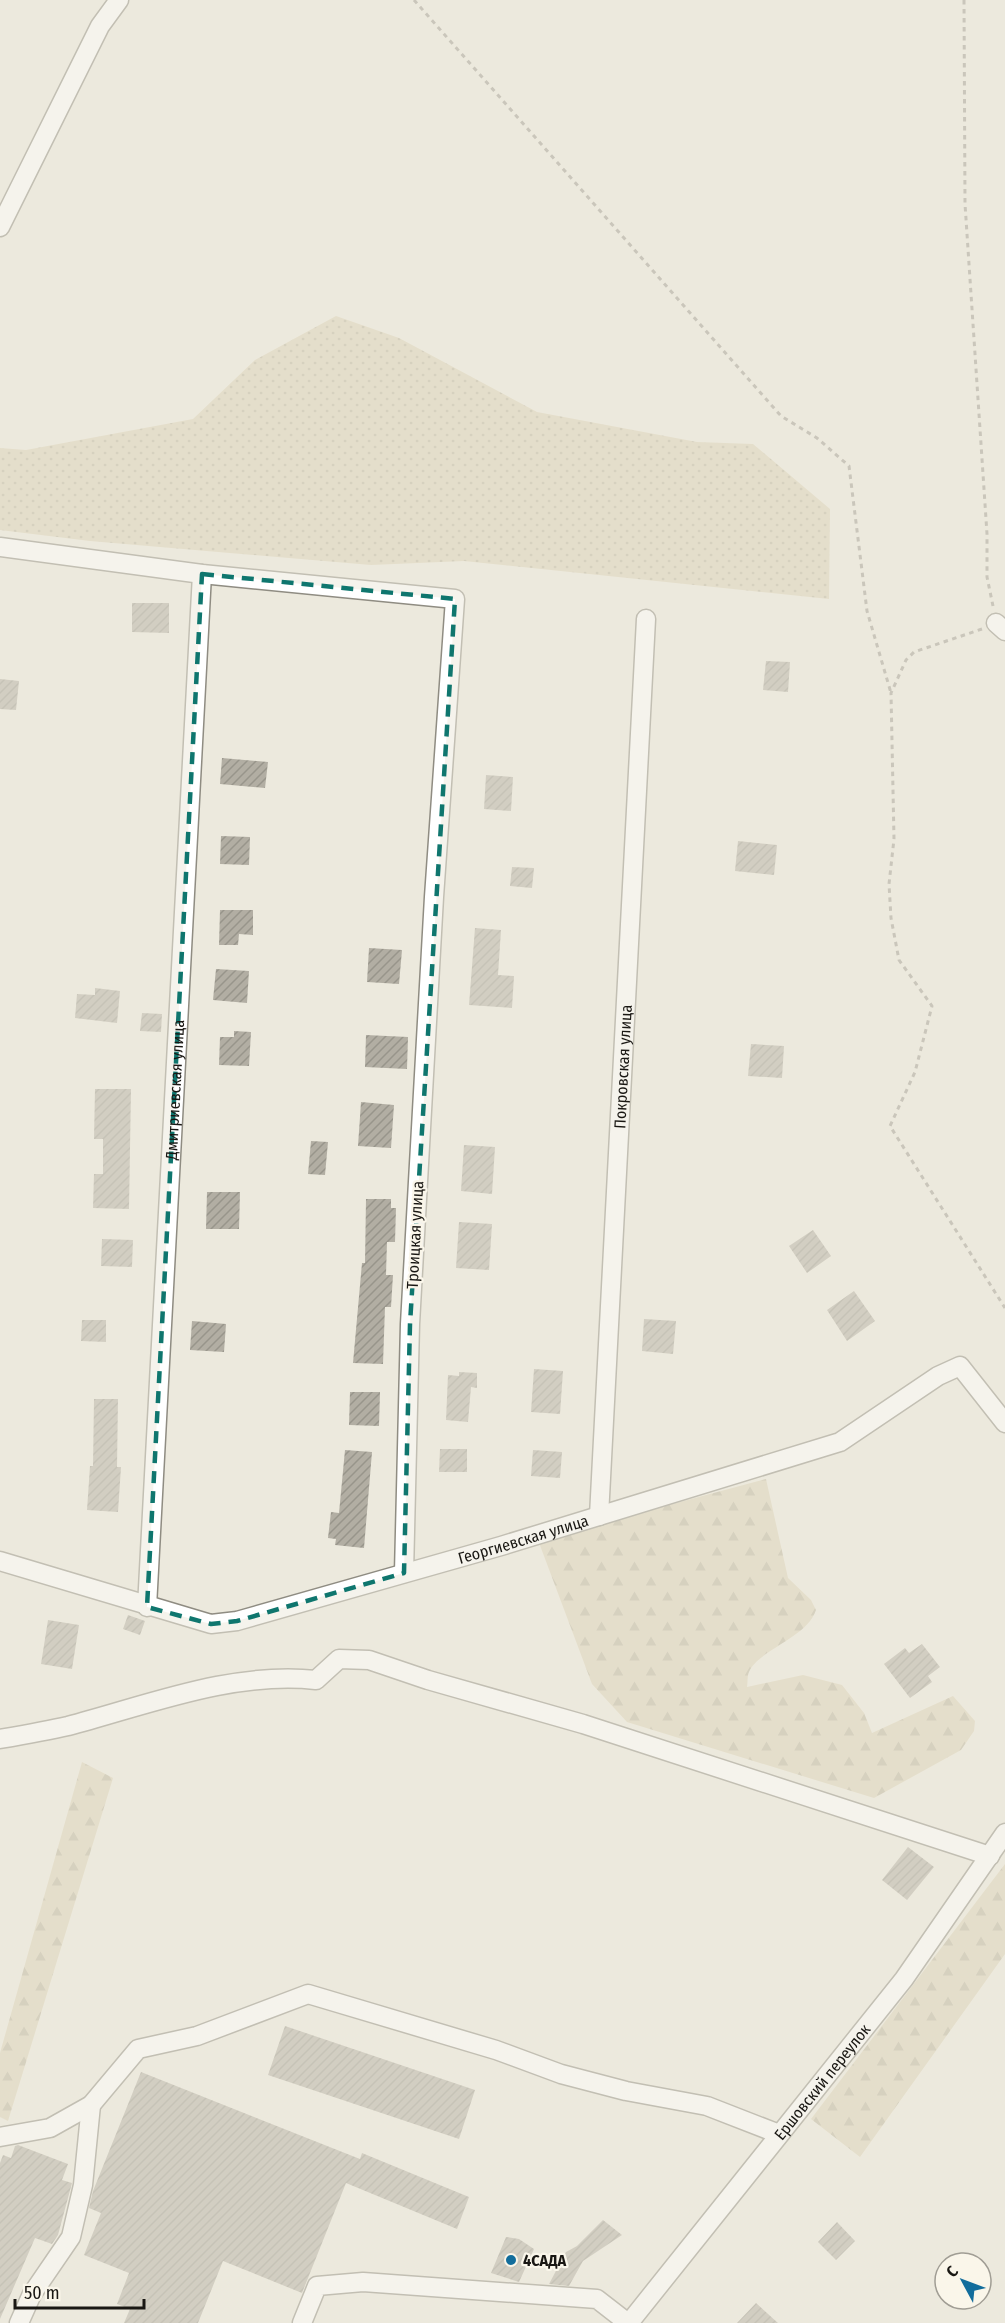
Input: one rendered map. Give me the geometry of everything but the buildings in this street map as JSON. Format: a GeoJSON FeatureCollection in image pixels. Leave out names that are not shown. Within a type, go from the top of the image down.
{"type":"FeatureCollection","features":[{"type":"Feature","properties":{"kind":"street"},"geometry":{"type":"LineString","coordinates":[[0,227],[100,26],[119,0]]}},
{"type":"Feature","properties":{"kind":"street"},"geometry":{"type":"LineString","coordinates":[[0,547],[202,574]]}},
{"type":"Feature","properties":{"kind":"street","name":"Троицкая улица"},"geometry":{"type":"LineString","coordinates":[[202,574],[455,598],[434,897],[410,1324],[404,1573]]}},
{"type":"Feature","properties":{"kind":"street","name":"Дмитриевская улица"},"geometry":{"type":"LineString","coordinates":[[147,1607],[202,574]]}},
{"type":"Feature","properties":{"kind":"street","name":"Покровская улица"},"geometry":{"type":"LineString","coordinates":[[599,1516],[646,619]]}},
{"type":"Feature","properties":{"kind":"street","name":"Георгиевская улица"},"geometry":{"type":"LineString","coordinates":[[0,1561],[147,1607],[211,1624],[237,1621],[599,1516],[840,1442],[938,1376],[960,1366],[1005,1423]]}},
{"type":"Feature","properties":{"kind":"street"},"geometry":{"type":"LineString","coordinates":[[0,1739],[67,1726],[158,1700],[241,1683],[291,1677],[316,1680],[339,1659],[369,1660],[428,1680],[584,1724],[990,1856]]}},
{"type":"Feature","properties":{"kind":"street","name":"Ершовский переулок"},"geometry":{"type":"LineString","coordinates":[[628,2323],[904,1978],[1005,1833]]}},
{"type":"Feature","properties":{"kind":"street"},"geometry":{"type":"LineString","coordinates":[[0,2136],[50,2128],[91,2104],[138,2049],[197,2036],[308,1994],[496,2050],[561,2074],[626,2091],[707,2106],[779,2134]]}},
{"type":"Feature","properties":{"kind":"street"},"geometry":{"type":"LineString","coordinates":[[19,2323],[32,2294],[71,2237],[83,2185],[91,2104]]}},
{"type":"Feature","properties":{"kind":"street"},"geometry":{"type":"LineString","coordinates":[[302,2323],[317,2286],[363,2282],[597,2299],[628,2323]]}},
{"type":"Feature","properties":{"kind":"path"},"geometry":{"type":"LineString","coordinates":[[414,0],[781,416],[817,438],[849,466],[867,610],[891,693],[894,839],[889,884],[891,918],[899,960],[932,1006],[915,1072],[890,1126],[1005,1308]]}},
{"type":"Feature","properties":{"kind":"path"},"geometry":{"type":"LineString","coordinates":[[891,693],[906,660],[914,652],[1000,626],[987,577],[987,534],[964,204],[964,0]]}},
{"type":"Feature","properties":{"kind":"highlighted area"},"geometry":{"type":"Polygon","coordinates":[[[202,574],[455,599],[410,1324],[404,1573],[237,1621],[211,1624],[147,1607],[202,574]]]}},
{"type":"Feature","properties":{"kind":"green space"},"geometry":{"type":"Polygon","coordinates":[[[336,316],[399,338],[537,412],[697,442],[753,444],[830,509],[829,599],[464,561],[371,565],[90,541],[0,530],[0,448],[26,450],[193,419],[255,360],[336,316]]]}},
{"type":"Feature","properties":{"kind":"green space"},"geometry":{"type":"Polygon","coordinates":[[[766,1479],[788,1578],[811,1600],[816,1610],[811,1620],[803,1628],[754,1664],[748,1674],[747,1687],[803,1675],[842,1685],[864,1713],[872,1733],[953,1696],[975,1721],[974,1731],[961,1750],[874,1798],[627,1722],[592,1684],[538,1540],[766,1479]]]}},
{"type":"Feature","properties":{"kind":"green space"},"geometry":{"type":"Polygon","coordinates":[[[82,1762],[113,1778],[8,2121],[0,2117],[0,2053],[82,1762]]]}},
{"type":"Feature","properties":{"kind":"green space"},"geometry":{"type":"Polygon","coordinates":[[[1005,1864],[1005,1954],[860,2157],[811,2119],[1005,1864]]]}},
{"type":"Feature","properties":{"kind":"place","name":"4САДА"},"geometry":{"type":"Point","coordinates":[511,2260]}}]}
